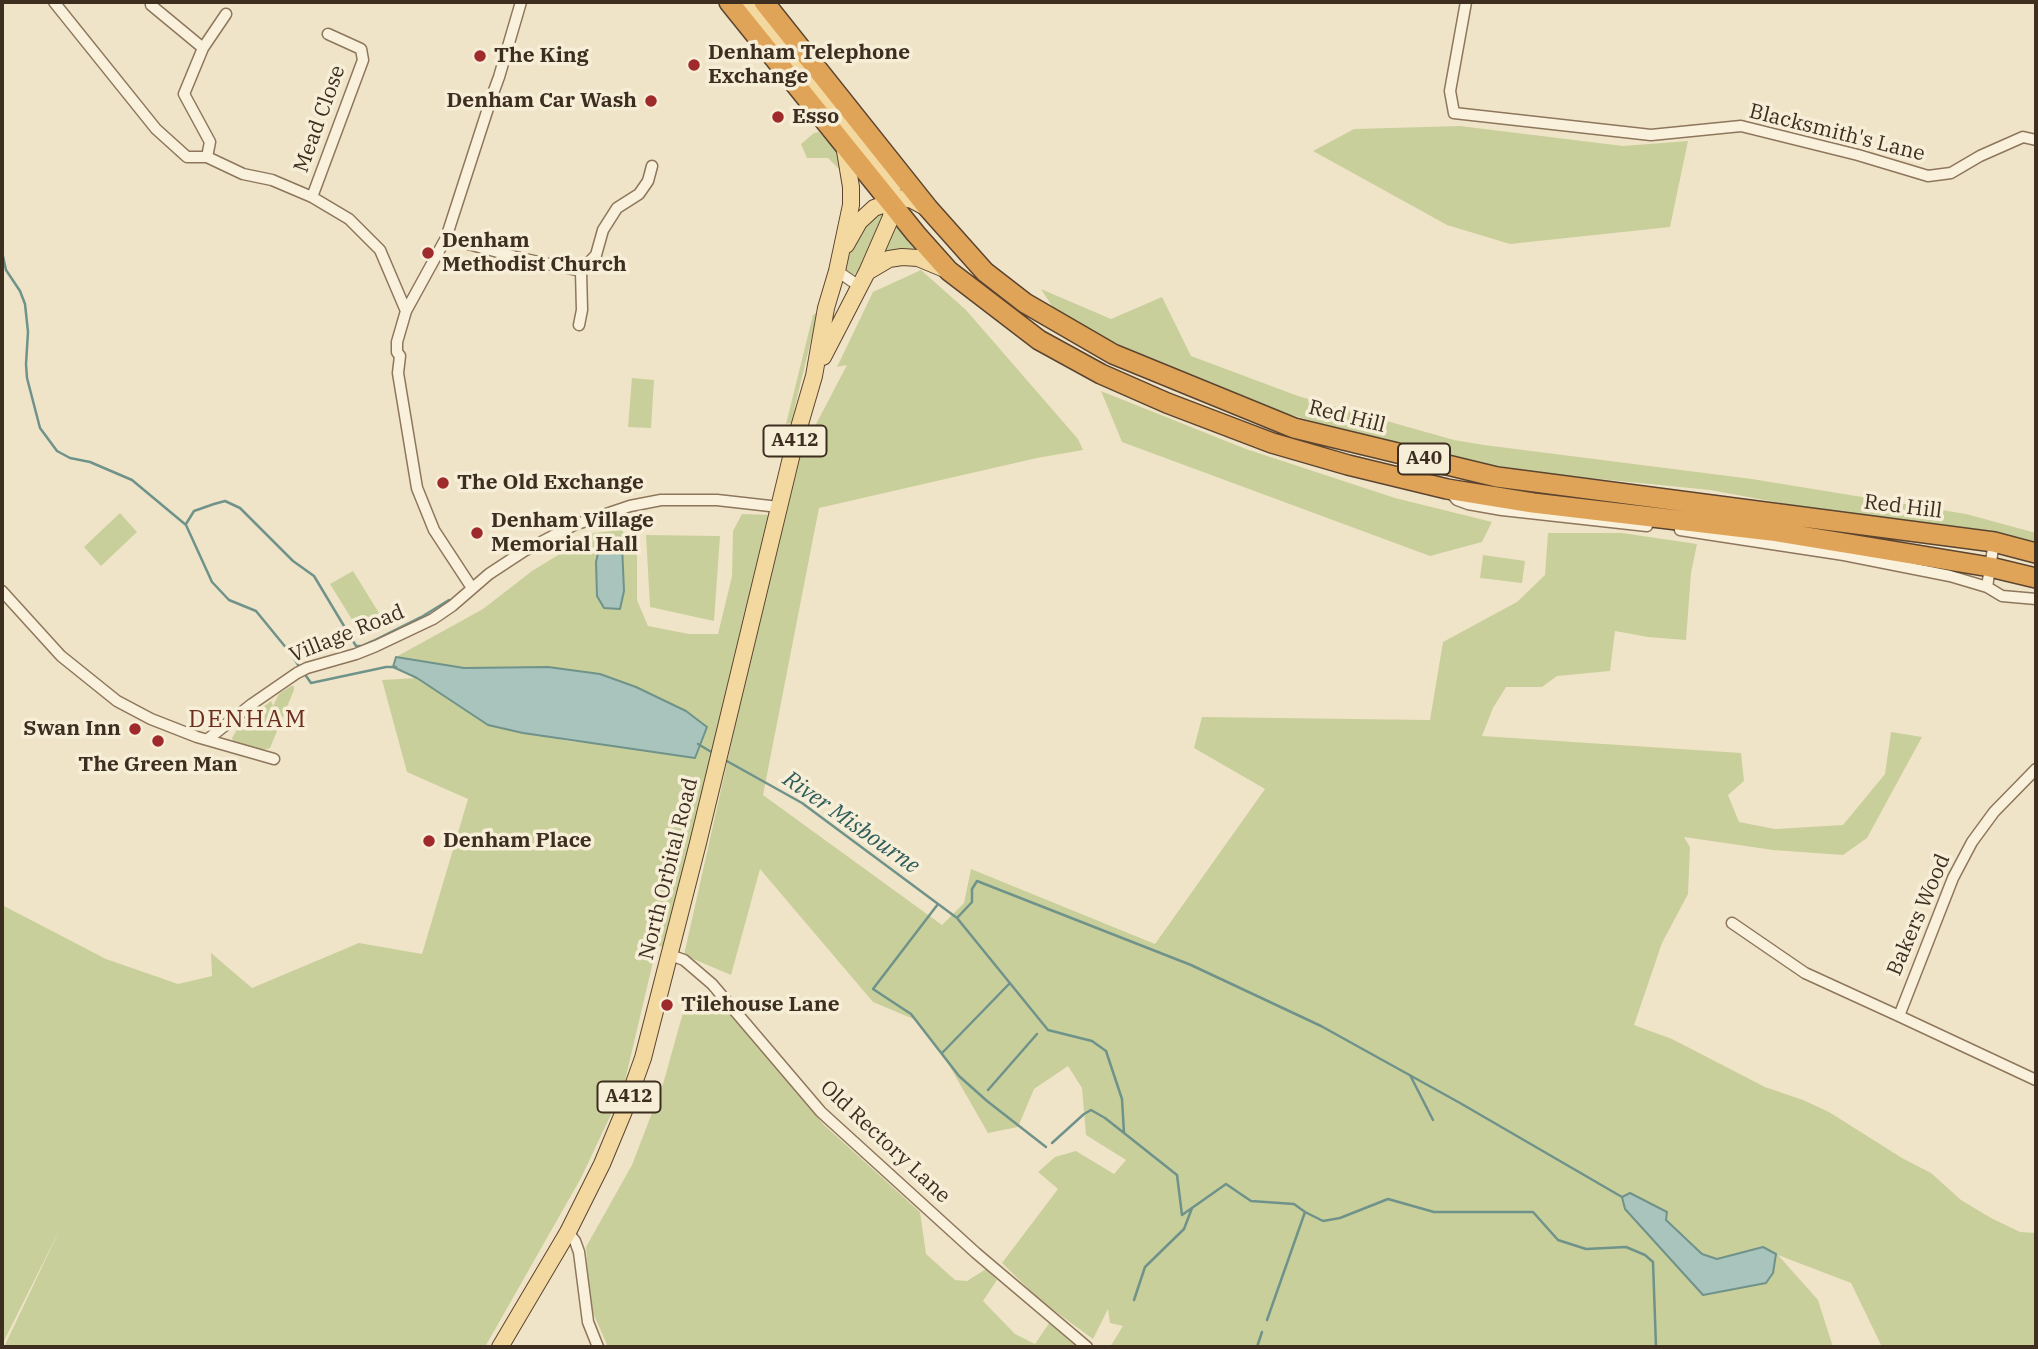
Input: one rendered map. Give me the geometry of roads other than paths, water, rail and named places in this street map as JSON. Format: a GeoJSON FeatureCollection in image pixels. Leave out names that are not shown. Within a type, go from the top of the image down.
{"type":"FeatureCollection","features":[{"type":"Feature","properties":{"kind":"highway","name":"A40"},"geometry":{"type":"LineString","coordinates":[[729,2],[891,202]]}},
{"type":"Feature","properties":{"kind":"highway","name":"Red Hill"},"geometry":{"type":"LineString","coordinates":[[764,2],[894,167],[985,272],[1025,303],[1113,354],[1294,428],[1497,477],[1994,542],[2036,553]]}},
{"type":"Feature","properties":{"kind":"highway","name":"Red Hill"},"geometry":{"type":"LineString","coordinates":[[891,202],[949,271],[1039,340],[1123,384],[1272,443],[1348,466],[1447,489],[1533,503],[1771,531],[1988,577],[2036,578]]}},
{"type":"Feature","properties":{"kind":"main road"},"geometry":{"type":"LineString","coordinates":[[750,2],[893,183],[891,202]]}},
{"type":"Feature","properties":{"kind":"main road","name":"North Orbital Road"},"geometry":{"type":"LineString","coordinates":[[500,1347],[568,1232],[602,1164],[625,1111],[643,1058],[795,441],[814,376],[826,308],[850,205],[844,177],[844,145]]}},
{"type":"Feature","properties":{"kind":"main road"},"geometry":{"type":"LineString","coordinates":[[838,265],[852,232],[874,208],[903,198],[928,208]]}},
{"type":"Feature","properties":{"kind":"main road","name":"North Orbital Road"},"geometry":{"type":"LineString","coordinates":[[814,376],[891,217],[891,202]]}},
{"type":"Feature","properties":{"kind":"main road"},"geometry":{"type":"LineString","coordinates":[[863,279],[894,257],[925,260],[949,271]]}},
{"type":"Feature","properties":{"kind":"street"},"geometry":{"type":"LineString","coordinates":[[54,2],[156,129],[187,157],[207,157],[243,174],[272,180],[312,197],[349,219],[380,250],[406,311]]}},
{"type":"Feature","properties":{"kind":"street"},"geometry":{"type":"LineString","coordinates":[[472,588],[434,530],[417,488],[398,373],[400,356],[397,342],[406,311],[446,238],[522,2]]}},
{"type":"Feature","properties":{"kind":"street","name":"Blacksmith's Lane"},"geometry":{"type":"LineString","coordinates":[[1466,2],[1450,91],[1454,113],[1651,135],[1741,126],[1858,155],[1927,176],[1951,173],[1980,156],[2023,137],[2036,140]]}},
{"type":"Feature","properties":{"kind":"street"},"geometry":{"type":"LineString","coordinates":[[151,5],[203,48]]}},
{"type":"Feature","properties":{"kind":"street"},"geometry":{"type":"LineString","coordinates":[[207,157],[210,142],[184,94],[203,48],[226,14]]}},
{"type":"Feature","properties":{"kind":"street","name":"Mead Close"},"geometry":{"type":"LineString","coordinates":[[312,197],[363,60],[361,49],[327,34]]}},
{"type":"Feature","properties":{"kind":"street"},"geometry":{"type":"LineString","coordinates":[[579,325],[582,310],[581,271],[596,255],[603,230],[617,208],[639,194],[648,181],[652,166]]}},
{"type":"Feature","properties":{"kind":"street"},"geometry":{"type":"LineString","coordinates":[[446,238],[581,271]]}},
{"type":"Feature","properties":{"kind":"street"},"geometry":{"type":"LineString","coordinates":[[838,265],[863,279]]}},
{"type":"Feature","properties":{"kind":"street"},"geometry":{"type":"LineString","coordinates":[[826,308],[847,308]]}},
{"type":"Feature","properties":{"kind":"street","name":"Village Road"},"geometry":{"type":"LineString","coordinates":[[208,739],[252,704],[302,671],[356,654],[421,624],[452,606],[489,574],[574,525],[629,506],[662,500],[717,500],[779,507]]}},
{"type":"Feature","properties":{"kind":"street"},"geometry":{"type":"LineString","coordinates":[[1988,577],[1994,542]]}},
{"type":"Feature","properties":{"kind":"street","name":"Red Hill"},"geometry":{"type":"LineString","coordinates":[[1988,577],[2002,596],[2036,599]]}},
{"type":"Feature","properties":{"kind":"street"},"geometry":{"type":"LineString","coordinates":[[2,592],[61,656],[117,701],[150,719],[197,737],[274,759]]}},
{"type":"Feature","properties":{"kind":"street","name":"Bakers Wood"},"geometry":{"type":"LineString","coordinates":[[1899,1016],[1952,878],[1972,842],[1994,812],[2036,769]]}},
{"type":"Feature","properties":{"kind":"street"},"geometry":{"type":"LineString","coordinates":[[1732,923],[1804,974],[2036,1080]]}},
{"type":"Feature","properties":{"kind":"street","name":"Old Rectory Lane"},"geometry":{"type":"LineString","coordinates":[[670,955],[684,960],[712,984],[821,1112],[976,1253],[1087,1347]]}},
{"type":"Feature","properties":{"kind":"street"},"geometry":{"type":"LineString","coordinates":[[568,1232],[579,1252],[588,1322],[598,1347]]}},
{"type":"Feature","properties":{"kind":"water"},"geometry":{"type":"Polygon","coordinates":[[[617,542],[622,545],[624,591],[620,609],[604,608],[597,596],[596,562],[599,549],[617,542]]]}},
{"type":"Feature","properties":{"kind":"water"},"geometry":{"type":"Polygon","coordinates":[[[396,657],[464,668],[548,667],[600,674],[636,687],[686,711],[707,727],[695,758],[523,733],[488,725],[417,678],[393,667],[396,657]]]}},
{"type":"Feature","properties":{"kind":"water"},"geometry":{"type":"Polygon","coordinates":[[[1630,1193],[1667,1212],[1666,1220],[1702,1254],[1717,1259],[1763,1247],[1776,1254],[1773,1273],[1766,1283],[1703,1295],[1625,1209],[1622,1197],[1630,1193]]]}},
{"type":"Feature","properties":{"kind":"waterway","name":"River Misbourne"},"geometry":{"type":"LineString","coordinates":[[2,252],[6,270],[25,304],[28,332],[27,378],[40,428],[57,451],[132,480],[186,525],[212,582],[229,600],[256,611],[300,668]]}},
{"type":"Feature","properties":{"kind":"waterway"},"geometry":{"type":"LineString","coordinates":[[186,524],[194,511],[214,504],[225,501],[240,508],[293,561],[314,576],[356,646],[373,641],[449,600]]}},
{"type":"Feature","properties":{"kind":"waterway","name":"River Misbourne"},"geometry":{"type":"LineString","coordinates":[[304,673],[311,683],[396,667]]}},
{"type":"Feature","properties":{"kind":"waterway","name":"River Misbourne"},"geometry":{"type":"LineString","coordinates":[[698,744],[713,753]]}},
{"type":"Feature","properties":{"kind":"waterway","name":"River Misbourne"},"geometry":{"type":"LineString","coordinates":[[725,760],[802,803],[957,918],[1048,1030],[1092,1041],[1106,1051],[1122,1099],[1124,1133],[1177,1175],[1182,1215],[1226,1184],[1251,1201],[1294,1204],[1323,1221],[1340,1218],[1388,1199],[1434,1212],[1533,1212],[1558,1240],[1586,1249],[1626,1247],[1645,1255],[1653,1262],[1656,1347]]}},
{"type":"Feature","properties":{"kind":"waterway"},"geometry":{"type":"LineString","coordinates":[[957,918],[972,902],[972,889],[977,881],[1191,965],[1321,1026],[1622,1197]]}},
{"type":"Feature","properties":{"kind":"waterway"},"geometry":{"type":"LineString","coordinates":[[938,904],[873,989],[911,1014],[959,1076],[1046,1147]]}},
{"type":"Feature","properties":{"kind":"waterway"},"geometry":{"type":"LineString","coordinates":[[942,1053],[1010,983]]}},
{"type":"Feature","properties":{"kind":"waterway"},"geometry":{"type":"LineString","coordinates":[[988,1090],[1037,1034]]}},
{"type":"Feature","properties":{"kind":"waterway"},"geometry":{"type":"LineString","coordinates":[[1410,1075],[1433,1120]]}},
{"type":"Feature","properties":{"kind":"waterway"},"geometry":{"type":"LineString","coordinates":[[1052,1143],[1091,1110],[1124,1133]]}},
{"type":"Feature","properties":{"kind":"waterway"},"geometry":{"type":"LineString","coordinates":[[1134,1300],[1145,1267],[1184,1229],[1192,1208]]}},
{"type":"Feature","properties":{"kind":"waterway"},"geometry":{"type":"LineString","coordinates":[[1267,1320],[1305,1212]]}},
{"type":"Feature","properties":{"kind":"waterway"},"geometry":{"type":"LineString","coordinates":[[1257,1347],[1262,1332]]}},
{"type":"Feature","properties":{"kind":"place","name":"The King"},"geometry":{"type":"Point","coordinates":[480,56]}},
{"type":"Feature","properties":{"kind":"place","name":"Denham Telephone Exchange"},"geometry":{"type":"Point","coordinates":[694,65]}},
{"type":"Feature","properties":{"kind":"place","name":"Denham Car Wash"},"geometry":{"type":"Point","coordinates":[651,101]}},
{"type":"Feature","properties":{"kind":"place","name":"Esso"},"geometry":{"type":"Point","coordinates":[778,117]}},
{"type":"Feature","properties":{"kind":"place","name":"Denham Methodist Church"},"geometry":{"type":"Point","coordinates":[428,253]}},
{"type":"Feature","properties":{"kind":"place","name":"The Old Exchange"},"geometry":{"type":"Point","coordinates":[443,483]}},
{"type":"Feature","properties":{"kind":"place","name":"Denham Village Memorial Hall"},"geometry":{"type":"Point","coordinates":[477,533]}},
{"type":"Feature","properties":{"kind":"place","name":"Swan Inn"},"geometry":{"type":"Point","coordinates":[135,729]}},
{"type":"Feature","properties":{"kind":"place","name":"The Green Man"},"geometry":{"type":"Point","coordinates":[158,741]}},
{"type":"Feature","properties":{"kind":"place","name":"Denham Place"},"geometry":{"type":"Point","coordinates":[429,841]}},
{"type":"Feature","properties":{"kind":"place","name":"Tilehouse Lane"},"geometry":{"type":"Point","coordinates":[667,1005]}},
{"type":"Feature","properties":{"kind":"district","name":"DENHAM"},"geometry":{"type":"Point","coordinates":[248,720]}}]}
